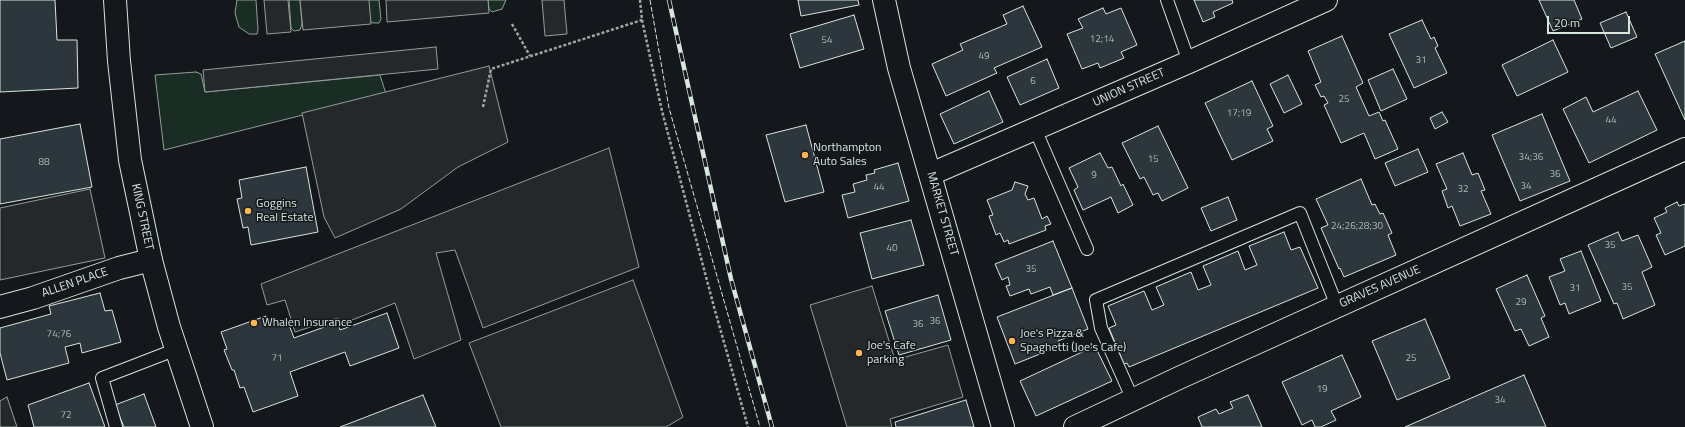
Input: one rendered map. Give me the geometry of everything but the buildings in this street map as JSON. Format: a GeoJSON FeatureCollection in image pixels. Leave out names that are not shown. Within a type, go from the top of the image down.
{"type":"FeatureCollection","features":[{"type":"Feature","properties":{"kind":"street","name":"KING STREET"},"geometry":{"type":"LineString","coordinates":[[115,0],[119,61],[130,160],[151,260],[202,427]]}},
{"type":"Feature","properties":{"kind":"street","name":"MARKET STREET"},"geometry":{"type":"LineString","coordinates":[[884,0],[899,68],[931,174],[1003,427]]}},
{"type":"Feature","properties":{"kind":"street","name":"UNION STREET"},"geometry":{"type":"LineString","coordinates":[[931,174],[1189,62],[1326,0]]}},
{"type":"Feature","properties":{"kind":"street","name":"GRAVES AVENUE"},"geometry":{"type":"LineString","coordinates":[[1075,427],[1337,306],[1685,149]]}},
{"type":"Feature","properties":{"kind":"street","name":"ALLEN PLACE"},"geometry":{"type":"LineString","coordinates":[[0,307],[33,298],[119,268],[151,260]]}},
{"type":"Feature","properties":{"kind":"lane"},"geometry":{"type":"LineString","coordinates":[[1167,0],[1189,62]]}},
{"type":"Feature","properties":{"kind":"lane"},"geometry":{"type":"LineString","coordinates":[[1035,129],[1087,249]]}},
{"type":"Feature","properties":{"kind":"lane"},"geometry":{"type":"LineString","coordinates":[[1132,400],[1101,328],[1096,300],[1300,213],[1337,306]]}},
{"type":"Feature","properties":{"kind":"lane"},"geometry":{"type":"LineString","coordinates":[[116,427],[102,378],[177,349]]}},
{"type":"Feature","properties":{"kind":"path"},"geometry":{"type":"LineString","coordinates":[[640,0],[642,20],[662,111],[710,292],[748,427]]}},
{"type":"Feature","properties":{"kind":"path"},"geometry":{"type":"LineString","coordinates":[[483,107],[491,69],[642,20]]}},
{"type":"Feature","properties":{"kind":"path"},"geometry":{"type":"LineString","coordinates":[[512,24],[530,56]]}},
{"type":"Feature","properties":{"kind":"green space"},"geometry":{"type":"Polygon","coordinates":[[[237,0],[256,0],[257,34],[249,34],[239,27],[235,13],[237,0]]]}},
{"type":"Feature","properties":{"kind":"green space"},"geometry":{"type":"Polygon","coordinates":[[[289,0],[300,0],[302,24],[300,30],[294,31],[291,28],[289,0]]]}},
{"type":"Feature","properties":{"kind":"green space"},"geometry":{"type":"Polygon","coordinates":[[[368,0],[379,0],[381,19],[379,23],[373,23],[370,21],[368,0]]]}},
{"type":"Feature","properties":{"kind":"green space"},"geometry":{"type":"Polygon","coordinates":[[[488,0],[506,0],[502,9],[492,12],[489,9],[488,0]]]}},
{"type":"Feature","properties":{"kind":"green space"},"geometry":{"type":"Polygon","coordinates":[[[196,72],[201,74],[205,92],[380,75],[386,94],[164,150],[155,75],[196,72]]]}},
{"type":"Feature","properties":{"kind":"shaded area"},"geometry":{"type":"Polygon","coordinates":[[[264,0],[288,0],[291,32],[267,34],[264,0]]]}},
{"type":"Feature","properties":{"kind":"shaded area"},"geometry":{"type":"Polygon","coordinates":[[[300,0],[369,0],[371,24],[303,30],[300,0]]]}},
{"type":"Feature","properties":{"kind":"shaded area"},"geometry":{"type":"Polygon","coordinates":[[[386,0],[488,0],[489,13],[387,22],[386,0]]]}},
{"type":"Feature","properties":{"kind":"shaded area"},"geometry":{"type":"Polygon","coordinates":[[[542,0],[564,0],[567,34],[545,36],[542,0]]]}},
{"type":"Feature","properties":{"kind":"shaded area"},"geometry":{"type":"Polygon","coordinates":[[[436,47],[438,69],[205,92],[203,70],[436,47]]]}},
{"type":"Feature","properties":{"kind":"shaded area"},"geometry":{"type":"Polygon","coordinates":[[[489,66],[508,142],[458,167],[401,209],[335,238],[324,217],[302,113],[489,66]]]}},
{"type":"Feature","properties":{"kind":"shaded area"},"geometry":{"type":"Polygon","coordinates":[[[609,148],[639,267],[483,328],[455,250],[436,253],[461,340],[414,359],[395,303],[342,324],[338,318],[295,332],[285,300],[267,305],[261,284],[609,148]]]}},
{"type":"Feature","properties":{"kind":"shaded area"},"geometry":{"type":"Polygon","coordinates":[[[90,189],[105,258],[0,280],[0,208],[90,189]]]}},
{"type":"Feature","properties":{"kind":"shaded area"},"geometry":{"type":"Polygon","coordinates":[[[633,280],[683,417],[666,427],[501,427],[469,343],[633,280]]]}},
{"type":"Feature","properties":{"kind":"shaded area","name":"Joe's Cafe parking"},"geometry":{"type":"Polygon","coordinates":[[[872,286],[895,360],[948,345],[963,397],[890,419],[892,427],[847,427],[810,305],[872,286]]]}},
{"type":"Feature","properties":{"kind":"shaded area"},"geometry":{"type":"Polygon","coordinates":[[[7,397],[17,427],[0,427],[0,401],[7,397]]]}},
{"type":"Feature","properties":{"kind":"railway"},"geometry":{"type":"LineString","coordinates":[[669,0],[731,279],[772,427]]}},
{"type":"Feature","properties":{"kind":"fence"},"geometry":{"type":"LineString","coordinates":[[650,0],[669,108],[760,427]]}},
{"type":"Feature","properties":{"kind":"place","name":"Northampton Auto Sales"},"geometry":{"type":"Point","coordinates":[805,155]}},
{"type":"Feature","properties":{"kind":"place","name":"Goggins Real Estate"},"geometry":{"type":"Point","coordinates":[248,211]}},
{"type":"Feature","properties":{"kind":"place","name":"Whalen Insurance"},"geometry":{"type":"Point","coordinates":[254,323]}},
{"type":"Feature","properties":{"kind":"place","name":"Joe's Pizza & Spaghetti (Joe's Cafe)"},"geometry":{"type":"Point","coordinates":[1012,341]}},
{"type":"Feature","properties":{"kind":"place","name":"Joe's Cafe parking"},"geometry":{"type":"Point","coordinates":[859,353]}}]}
